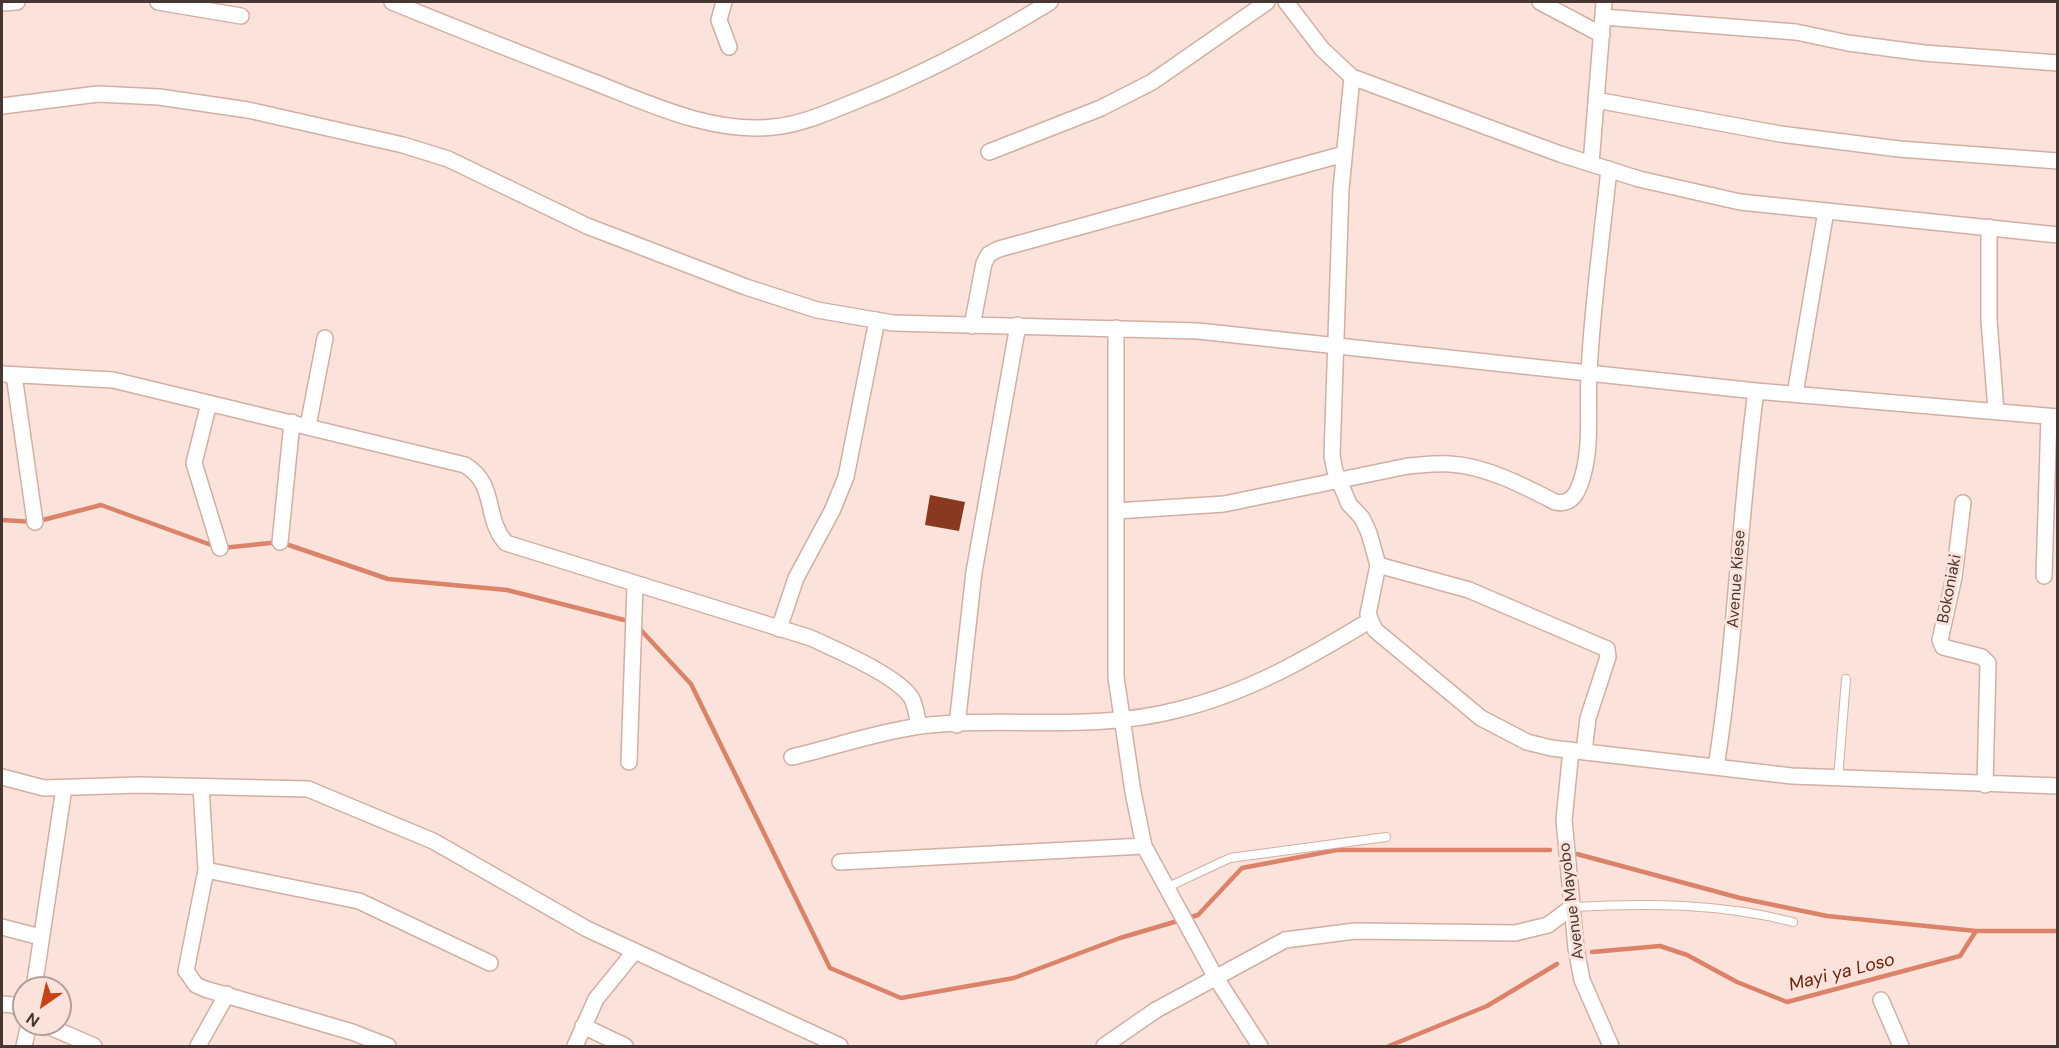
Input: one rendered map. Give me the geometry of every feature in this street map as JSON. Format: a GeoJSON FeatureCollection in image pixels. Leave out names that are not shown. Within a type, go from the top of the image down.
{"type":"FeatureCollection","features":[{"type":"Feature","properties":{"kind":"street"},"geometry":{"type":"LineString","coordinates":[[2,3],[17,2]]}},
{"type":"Feature","properties":{"kind":"street"},"geometry":{"type":"LineString","coordinates":[[158,2],[241,16]]}},
{"type":"Feature","properties":{"kind":"street"},"geometry":{"type":"LineString","coordinates":[[392,2],[490,42],[700,121],[742,128],[774,128],[806,122],[893,86],[999,33],[1050,2]]}},
{"type":"Feature","properties":{"kind":"street"},"geometry":{"type":"LineString","coordinates":[[724,2],[719,20],[729,47]]}},
{"type":"Feature","properties":{"kind":"street"},"geometry":{"type":"LineString","coordinates":[[988,153],[1101,108],[1152,82],[1267,2]]}},
{"type":"Feature","properties":{"kind":"street"},"geometry":{"type":"LineString","coordinates":[[1286,2],[1322,50],[1352,77],[1609,170],[1711,197],[2058,235]]}},
{"type":"Feature","properties":{"kind":"street"},"geometry":{"type":"LineString","coordinates":[[1540,2],[1602,35]]}},
{"type":"Feature","properties":{"kind":"street"},"geometry":{"type":"LineString","coordinates":[[1591,164],[1604,9],[1796,32],[1848,43],[1924,53],[2058,63]]}},
{"type":"Feature","properties":{"kind":"street"},"geometry":{"type":"LineString","coordinates":[[1352,77],[1344,154],[1332,456],[1349,504],[1362,518],[1369,533],[1378,565],[1370,621],[1387,641],[1481,718],[1527,742],[1578,751],[1792,777],[2058,786]]}},
{"type":"Feature","properties":{"kind":"street"},"geometry":{"type":"LineString","coordinates":[[2,106],[98,94],[159,97],[248,110],[403,145],[448,159],[587,226],[746,287],[817,310],[877,320],[972,326],[1198,331],[1756,391],[2053,417],[2044,576]]}},
{"type":"Feature","properties":{"kind":"street"},"geometry":{"type":"LineString","coordinates":[[1596,100],[1780,134],[1899,149],[2058,161]]}},
{"type":"Feature","properties":{"kind":"street"},"geometry":{"type":"LineString","coordinates":[[972,326],[984,263],[989,254],[999,249],[1344,154]]}},
{"type":"Feature","properties":{"kind":"street"},"geometry":{"type":"LineString","coordinates":[[1116,511],[1224,504],[1408,466],[1451,464],[1490,474],[1563,504],[1576,494],[1583,474],[1588,439],[1589,374],[1609,170]]}},
{"type":"Feature","properties":{"kind":"street"},"geometry":{"type":"LineString","coordinates":[[1795,394],[1826,211]]}},
{"type":"Feature","properties":{"kind":"street"},"geometry":{"type":"LineString","coordinates":[[1989,227],[1989,320],[1996,411]]}},
{"type":"Feature","properties":{"kind":"street"},"geometry":{"type":"LineString","coordinates":[[779,629],[796,578],[832,511],[846,477],[877,320]]}},
{"type":"Feature","properties":{"kind":"street"},"geometry":{"type":"LineString","coordinates":[[957,725],[974,572],[1018,326]]}},
{"type":"Feature","properties":{"kind":"street"},"geometry":{"type":"LineString","coordinates":[[1116,328],[1116,677],[1144,846],[1215,978],[1260,1047]]}},
{"type":"Feature","properties":{"kind":"street"},"geometry":{"type":"LineString","coordinates":[[308,426],[325,338]]}},
{"type":"Feature","properties":{"kind":"street"},"geometry":{"type":"LineString","coordinates":[[35,522],[8,374],[113,380],[465,465],[478,473],[486,486],[496,531],[506,543],[811,638],[857,660],[905,689],[913,700],[919,726]]}},
{"type":"Feature","properties":{"kind":"street","name":"Avenue Kiese"},"geometry":{"type":"LineString","coordinates":[[1716,767],[1729,686],[1744,473],[1756,391]]}},
{"type":"Feature","properties":{"kind":"street"},"geometry":{"type":"LineString","coordinates":[[208,403],[194,463],[220,548]]}},
{"type":"Feature","properties":{"kind":"street"},"geometry":{"type":"LineString","coordinates":[[280,542],[292,422]]}},
{"type":"Feature","properties":{"kind":"street","name":"Bokoniaki"},"geometry":{"type":"LineString","coordinates":[[1963,504],[1954,577],[1940,640],[1943,646],[1982,657],[1988,663],[1985,785]]}},
{"type":"Feature","properties":{"kind":"street","name":"Avenue Mayobo"},"geometry":{"type":"LineString","coordinates":[[1378,565],[1469,590],[1606,649],[1608,657],[1578,751],[1564,820],[1582,980],[1611,1047]]}},
{"type":"Feature","properties":{"kind":"street"},"geometry":{"type":"LineString","coordinates":[[629,762],[635,585]]}},
{"type":"Feature","properties":{"kind":"street"},"geometry":{"type":"LineString","coordinates":[[792,757],[919,726],[1122,720],[1175,711],[1220,699],[1269,678],[1370,621]]}},
{"type":"Feature","properties":{"kind":"street"},"geometry":{"type":"LineString","coordinates":[[2,777],[44,788],[139,785],[308,789],[432,841],[587,929],[840,1047]]}},
{"type":"Feature","properties":{"kind":"street"},"geometry":{"type":"LineString","coordinates":[[201,787],[206,870],[186,971],[196,985],[352,1032],[388,1047]]}},
{"type":"Feature","properties":{"kind":"street"},"geometry":{"type":"LineString","coordinates":[[35,976],[64,788]]}},
{"type":"Feature","properties":{"kind":"street"},"geometry":{"type":"LineString","coordinates":[[840,862],[1144,846]]}},
{"type":"Feature","properties":{"kind":"street"},"geometry":{"type":"LineString","coordinates":[[206,870],[359,901],[490,963]]}},
{"type":"Feature","properties":{"kind":"street"},"geometry":{"type":"LineString","coordinates":[[1104,1047],[1156,1010],[1285,940],[1356,930],[1515,933],[1548,925],[1572,907]]}},
{"type":"Feature","properties":{"kind":"street"},"geometry":{"type":"LineString","coordinates":[[2,927],[40,937]]}},
{"type":"Feature","properties":{"kind":"street"},"geometry":{"type":"LineString","coordinates":[[575,1047],[596,999],[635,951]]}},
{"type":"Feature","properties":{"kind":"street"},"geometry":{"type":"LineString","coordinates":[[198,1047],[227,994]]}},
{"type":"Feature","properties":{"kind":"street"},"geometry":{"type":"LineString","coordinates":[[1881,1000],[1901,1047]]}},
{"type":"Feature","properties":{"kind":"street"},"geometry":{"type":"LineString","coordinates":[[583,1026],[626,1047]]}},
{"type":"Feature","properties":{"kind":"street"},"geometry":{"type":"LineString","coordinates":[[70,1036],[94,1047]]}},
{"type":"Feature","properties":{"kind":"lane"},"geometry":{"type":"LineString","coordinates":[[1838,778],[1846,679]]}},
{"type":"Feature","properties":{"kind":"lane"},"geometry":{"type":"LineString","coordinates":[[1166,888],[1230,858],[1386,837]]}},
{"type":"Feature","properties":{"kind":"lane"},"geometry":{"type":"LineString","coordinates":[[1572,907],[1628,903],[1714,907],[1757,913],[1793,922]]}},
{"type":"Feature","properties":{"kind":"building"},"geometry":{"type":"Polygon","coordinates":[[[930,495],[965,502],[959,531],[925,525],[930,495]]]}},
{"type":"Feature","properties":{"kind":"waterway"},"geometry":{"type":"LineString","coordinates":[[2,520],[35,522],[101,505],[214,546]]}},
{"type":"Feature","properties":{"kind":"waterway"},"geometry":{"type":"LineString","coordinates":[[222,548],[280,542],[388,579],[507,590],[632,622]]}},
{"type":"Feature","properties":{"kind":"waterway"},"geometry":{"type":"LineString","coordinates":[[638,627],[691,684],[830,968],[901,998],[1014,978],[1120,938],[1198,915],[1242,868],[1337,850],[1550,850]]}},
{"type":"Feature","properties":{"kind":"waterway"},"geometry":{"type":"LineString","coordinates":[[1577,854],[1740,898],[1827,916],[1976,931]]}},
{"type":"Feature","properties":{"kind":"waterway","name":"Mayi ya Loso"},"geometry":{"type":"LineString","coordinates":[[1592,952],[1660,946],[1687,955],[1737,982],[1787,1002],[1960,956],[1976,931],[2058,931]]}},
{"type":"Feature","properties":{"kind":"waterway","name":"Mayi ya Loso"},"geometry":{"type":"LineString","coordinates":[[1389,1046],[1487,1006],[1557,964]]}}]}
